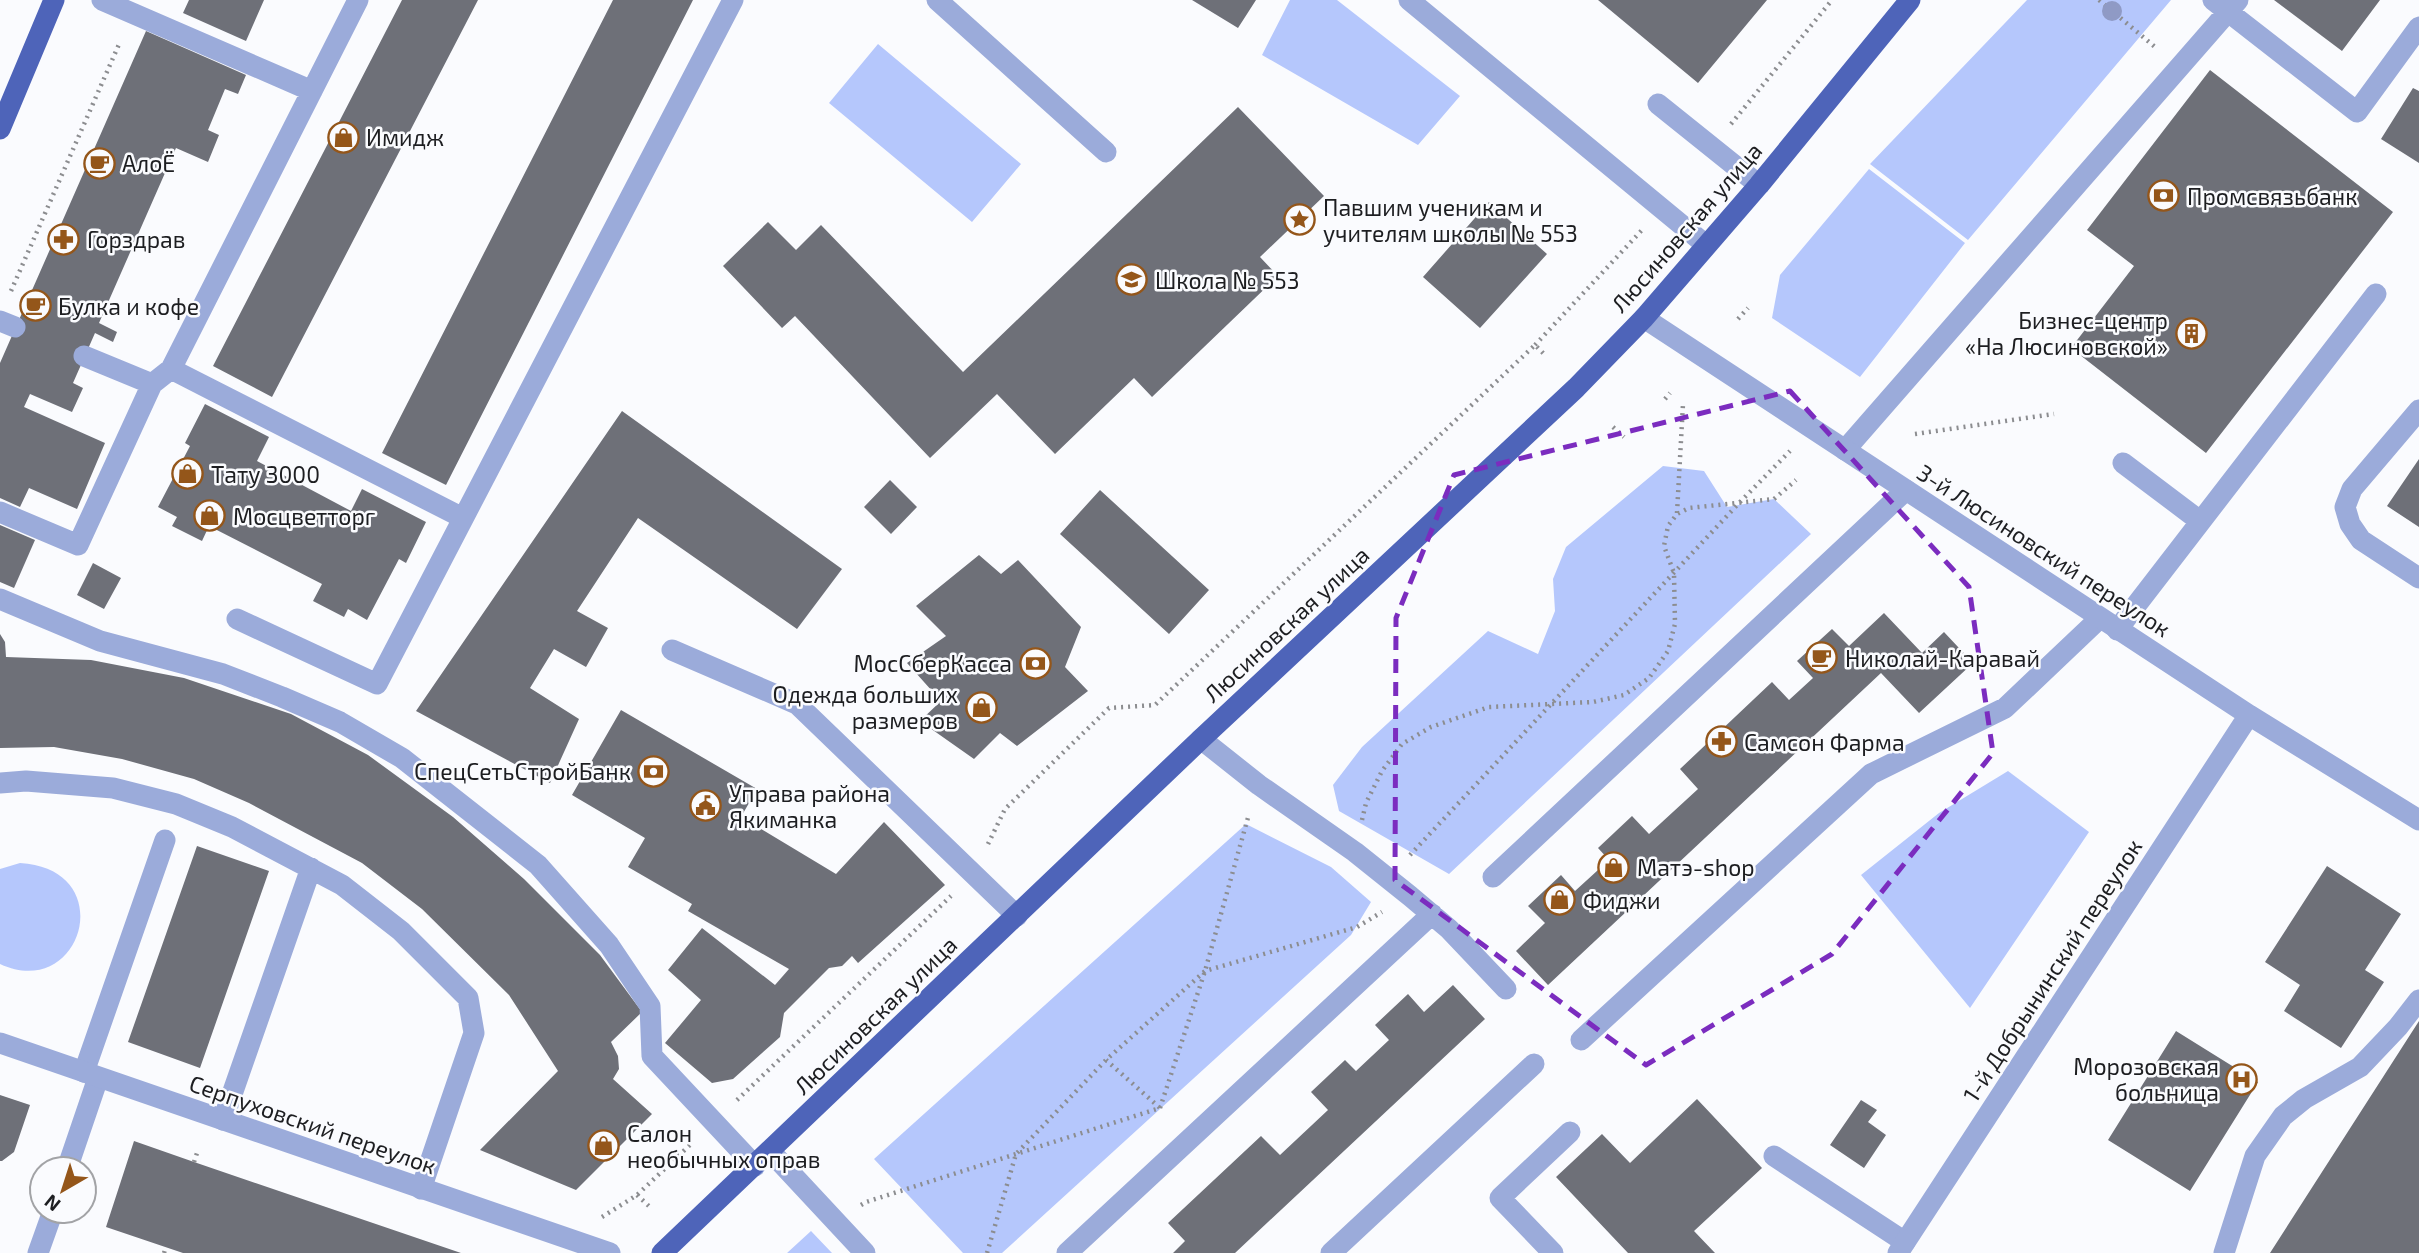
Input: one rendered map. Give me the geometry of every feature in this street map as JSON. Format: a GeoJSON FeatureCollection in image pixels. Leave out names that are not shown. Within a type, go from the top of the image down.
{"type":"FeatureCollection","features":[{"type":"Feature","properties":{"kind":"main road"},"geometry":{"type":"LineString","coordinates":[[0,129],[54,0]]}},
{"type":"Feature","properties":{"kind":"main road","name":"Люсиновская улица"},"geometry":{"type":"LineString","coordinates":[[663,1253],[1201,739],[1576,388],[1644,318],[1759,186],[1910,0]]}},
{"type":"Feature","properties":{"kind":"street"},"geometry":{"type":"LineString","coordinates":[[102,0],[312,91]]}},
{"type":"Feature","properties":{"kind":"street"},"geometry":{"type":"LineString","coordinates":[[0,512],[78,545],[152,384],[171,369],[358,0]]}},
{"type":"Feature","properties":{"kind":"street"},"geometry":{"type":"LineString","coordinates":[[237,619],[377,684],[733,0]]}},
{"type":"Feature","properties":{"kind":"street"},"geometry":{"type":"LineString","coordinates":[[937,0],[1105,152]]}},
{"type":"Feature","properties":{"kind":"street"},"geometry":{"type":"LineString","coordinates":[[1409,0],[1706,246]]}},
{"type":"Feature","properties":{"kind":"street"},"geometry":{"type":"LineString","coordinates":[[1845,450],[2180,68],[2227,4],[2357,112],[2419,27]]}},
{"type":"Feature","properties":{"kind":"street"},"geometry":{"type":"LineString","coordinates":[[1658,104],[1759,186]]}},
{"type":"Feature","properties":{"kind":"street"},"geometry":{"type":"LineString","coordinates":[[1580,1040],[1871,774],[2005,708],[2109,624],[2200,521],[2376,294]]}},
{"type":"Feature","properties":{"kind":"street","name":"3-й Люсиновский переулок"},"geometry":{"type":"LineString","coordinates":[[1644,318],[2249,715],[2419,820]]}},
{"type":"Feature","properties":{"kind":"street"},"geometry":{"type":"LineString","coordinates":[[85,356],[152,384]]}},
{"type":"Feature","properties":{"kind":"street"},"geometry":{"type":"LineString","coordinates":[[171,369],[463,518]]}},
{"type":"Feature","properties":{"kind":"street"},"geometry":{"type":"LineString","coordinates":[[2419,410],[2353,489],[2345,507],[2350,524],[2361,540],[2419,578]]}},
{"type":"Feature","properties":{"kind":"street"},"geometry":{"type":"LineString","coordinates":[[2123,463],[2200,521]]}},
{"type":"Feature","properties":{"kind":"street"},"geometry":{"type":"LineString","coordinates":[[1493,877],[1906,490]]}},
{"type":"Feature","properties":{"kind":"street"},"geometry":{"type":"LineString","coordinates":[[0,599],[100,641],[223,674],[270,692],[340,722],[402,758],[537,865],[609,945],[650,1006],[652,1056],[714,1122],[763,1159],[838,1224],[865,1253]]}},
{"type":"Feature","properties":{"kind":"street"},"geometry":{"type":"LineString","coordinates":[[672,650],[797,704],[1017,916]]}},
{"type":"Feature","properties":{"kind":"street","name":"1-й Добрынинский переулок"},"geometry":{"type":"LineString","coordinates":[[1901,1247],[2217,768],[2249,715]]}},
{"type":"Feature","properties":{"kind":"street"},"geometry":{"type":"LineString","coordinates":[[1201,739],[1259,785],[1355,852],[1432,914],[1506,989]]}},
{"type":"Feature","properties":{"kind":"street"},"geometry":{"type":"LineString","coordinates":[[0,783],[26,781],[113,788],[176,804],[232,827],[342,885],[401,931],[468,998],[474,1033],[421,1189]]}},
{"type":"Feature","properties":{"kind":"street"},"geometry":{"type":"LineString","coordinates":[[71,1155],[91,1075],[165,840]]}},
{"type":"Feature","properties":{"kind":"street"},"geometry":{"type":"LineString","coordinates":[[223,1120],[311,868]]}},
{"type":"Feature","properties":{"kind":"street"},"geometry":{"type":"LineString","coordinates":[[1067,1253],[1432,914]]}},
{"type":"Feature","properties":{"kind":"street"},"geometry":{"type":"LineString","coordinates":[[2224,1253],[2255,1156],[2283,1116],[2304,1099],[2360,1067],[2419,1000]]}},
{"type":"Feature","properties":{"kind":"street","name":"Серпуховский переулок"},"geometry":{"type":"LineString","coordinates":[[0,1043],[610,1253]]}},
{"type":"Feature","properties":{"kind":"street"},"geometry":{"type":"LineString","coordinates":[[1331,1253],[1534,1064]]}},
{"type":"Feature","properties":{"kind":"street"},"geometry":{"type":"LineString","coordinates":[[1553,1253],[1500,1198],[1570,1132]]}},
{"type":"Feature","properties":{"kind":"street"},"geometry":{"type":"LineString","coordinates":[[1774,1156],[1901,1247]]}},
{"type":"Feature","properties":{"kind":"street"},"geometry":{"type":"LineString","coordinates":[[38,1253],[48,1225]]}},
{"type":"Feature","properties":{"kind":"path"},"geometry":{"type":"LineString","coordinates":[[1712,147],[1832,0]]}},
{"type":"Feature","properties":{"kind":"path"},"geometry":{"type":"LineString","coordinates":[[2099,0],[2180,68]]}},
{"type":"Feature","properties":{"kind":"path"},"geometry":{"type":"LineString","coordinates":[[7,317],[133,13]]}},
{"type":"Feature","properties":{"kind":"path"},"geometry":{"type":"LineString","coordinates":[[599,1220],[637,1195],[973,875],[1006,809],[1109,708],[1155,705],[1535,345],[1661,208]]}},
{"type":"Feature","properties":{"kind":"path"},"geometry":{"type":"LineString","coordinates":[[1738,319],[1748,308]]}},
{"type":"Feature","properties":{"kind":"path"},"geometry":{"type":"LineString","coordinates":[[1535,345],[1546,356]]}},
{"type":"Feature","properties":{"kind":"path"},"geometry":{"type":"LineString","coordinates":[[1665,399],[1670,393]]}},
{"type":"Feature","properties":{"kind":"path"},"geometry":{"type":"LineString","coordinates":[[1677,514],[1683,404]]}},
{"type":"Feature","properties":{"kind":"path"},"geometry":{"type":"LineString","coordinates":[[1915,434],[2054,414]]}},
{"type":"Feature","properties":{"kind":"path"},"geometry":{"type":"LineString","coordinates":[[1613,427],[1624,437]]}},
{"type":"Feature","properties":{"kind":"path"},"geometry":{"type":"LineString","coordinates":[[1388,879],[1740,502],[1813,429]]}},
{"type":"Feature","properties":{"kind":"path"},"geometry":{"type":"LineString","coordinates":[[1355,852],[1366,803],[1382,771],[1402,744],[1431,727],[1489,706],[1593,702],[1624,695],[1649,678],[1668,652],[1675,624],[1674,573],[1664,546],[1668,526],[1677,514],[1689,508],[1774,499],[1796,480]]}},
{"type":"Feature","properties":{"kind":"path"},"geometry":{"type":"LineString","coordinates":[[1160,1108],[1205,971],[1259,785]]}},
{"type":"Feature","properties":{"kind":"path"},"geometry":{"type":"LineString","coordinates":[[987,1253],[1016,1154],[1106,1060],[1205,971],[1357,927],[1410,896]]}},
{"type":"Feature","properties":{"kind":"path"},"geometry":{"type":"LineString","coordinates":[[1106,1060],[1160,1108]]}},
{"type":"Feature","properties":{"kind":"path"},"geometry":{"type":"LineString","coordinates":[[838,1224],[866,1202],[1160,1108]]}},
{"type":"Feature","properties":{"kind":"path"},"geometry":{"type":"LineString","coordinates":[[194,1162],[197,1153]]}},
{"type":"Feature","properties":{"kind":"path"},"geometry":{"type":"LineString","coordinates":[[637,1195],[650,1208]]}},
{"type":"Feature","properties":{"kind":"highlighted area"},"geometry":{"type":"Polygon","coordinates":[[[1790,391],[1969,587],[1993,753],[1832,954],[1646,1065],[1395,880],[1396,618],[1454,475],[1790,391]]]}},
{"type":"Feature","properties":{"kind":"shaded area"},"geometry":{"type":"Polygon","coordinates":[[[1290,0],[1337,0],[1460,96],[1418,145],[1262,55],[1290,0]]]}},
{"type":"Feature","properties":{"kind":"shaded area"},"geometry":{"type":"Polygon","coordinates":[[[2027,0],[2171,0],[1968,240],[1870,164],[2027,0]]]}},
{"type":"Feature","properties":{"kind":"shaded area"},"geometry":{"type":"Polygon","coordinates":[[[878,44],[1021,164],[972,222],[829,103],[878,44]]]}},
{"type":"Feature","properties":{"kind":"shaded area"},"geometry":{"type":"Polygon","coordinates":[[[1869,169],[1965,243],[1860,377],[1772,318],[1780,275],[1869,169]]]}},
{"type":"Feature","properties":{"kind":"shaded area"},"geometry":{"type":"Polygon","coordinates":[[[1663,466],[1704,471],[1727,507],[1774,499],[1811,534],[1449,874],[1339,811],[1333,785],[1362,747],[1488,631],[1538,654],[1555,611],[1553,579],[1566,547],[1663,466]]]}},
{"type":"Feature","properties":{"kind":"shaded area"},"geometry":{"type":"Polygon","coordinates":[[[2008,771],[2089,832],[1970,1008],[1861,875],[1939,813],[2008,771]]]}},
{"type":"Feature","properties":{"kind":"shaded area"},"geometry":{"type":"Polygon","coordinates":[[[1246,824],[1331,867],[1371,902],[1351,935],[1002,1253],[963,1253],[874,1159],[1246,824]]]}},
{"type":"Feature","properties":{"kind":"shaded area"},"geometry":{"type":"Polygon","coordinates":[[[20,863],[52,871],[71,887],[80,908],[79,930],[69,950],[52,965],[29,971],[0,964],[0,869],[20,863]]]}},
{"type":"Feature","properties":{"kind":"shaded area"},"geometry":{"type":"Polygon","coordinates":[[[811,1231],[832,1253],[787,1253],[811,1231]]]}},
{"type":"Feature","properties":{"kind":"building"},"geometry":{"type":"Polygon","coordinates":[[[189,0],[264,0],[246,41],[183,13],[189,0]]]}},
{"type":"Feature","properties":{"kind":"building"},"geometry":{"type":"Polygon","coordinates":[[[402,0],[478,0],[272,397],[213,366],[402,0]]]}},
{"type":"Feature","properties":{"kind":"building"},"geometry":{"type":"Polygon","coordinates":[[[613,0],[693,0],[446,485],[382,453],[613,0]]]}},
{"type":"Feature","properties":{"kind":"building"},"geometry":{"type":"Polygon","coordinates":[[[1192,0],[1256,0],[1238,28],[1192,0]]]}},
{"type":"Feature","properties":{"kind":"building"},"geometry":{"type":"Polygon","coordinates":[[[1598,0],[1767,0],[1698,83],[1598,0]]]}},
{"type":"Feature","properties":{"kind":"building"},"geometry":{"type":"Polygon","coordinates":[[[2274,0],[2380,0],[2342,51],[2274,0]]]}},
{"type":"Feature","properties":{"kind":"building"},"geometry":{"type":"Polygon","coordinates":[[[146,31],[246,75],[238,94],[225,89],[208,130],[219,135],[208,162],[176,148],[99,323],[117,332],[113,342],[95,333],[73,383],[83,388],[72,412],[30,394],[24,407],[105,443],[77,509],[29,488],[20,507],[0,498],[0,363],[146,31]]]}},
{"type":"Feature","properties":{"kind":"building"},"geometry":{"type":"Polygon","coordinates":[[[2210,70],[2393,212],[2206,453],[2071,348],[2134,266],[2087,230],[2210,70]]]}},
{"type":"Feature","properties":{"kind":"building"},"geometry":{"type":"Polygon","coordinates":[[[2413,88],[2419,91],[2419,163],[2381,139],[2413,88]]]}},
{"type":"Feature","properties":{"kind":"building"},"geometry":{"type":"Polygon","coordinates":[[[1238,107],[1324,196],[1260,257],[1278,276],[1152,397],[1134,378],[1055,454],[997,394],[930,458],[795,316],[782,328],[723,266],[768,222],[796,250],[821,225],[963,372],[1238,107]]]}},
{"type":"Feature","properties":{"kind":"building"},"geometry":{"type":"Polygon","coordinates":[[[1489,202],[1547,254],[1480,328],[1423,277],[1489,202]]]}},
{"type":"Feature","properties":{"kind":"building"},"geometry":{"type":"Polygon","coordinates":[[[205,404],[269,437],[257,461],[351,511],[362,489],[426,522],[406,563],[399,559],[367,620],[348,609],[344,617],[313,601],[322,584],[209,526],[202,541],[172,526],[177,517],[158,507],[190,446],[185,443],[205,404]]]}},
{"type":"Feature","properties":{"kind":"building"},"geometry":{"type":"Polygon","coordinates":[[[622,411],[842,569],[797,629],[638,518],[577,611],[608,628],[586,667],[554,649],[530,688],[579,719],[550,783],[416,711],[622,411]]]}},
{"type":"Feature","properties":{"kind":"building"},"geometry":{"type":"Polygon","coordinates":[[[2419,459],[2419,527],[2387,506],[2419,459]]]}},
{"type":"Feature","properties":{"kind":"building"},"geometry":{"type":"Polygon","coordinates":[[[890,480],[917,507],[891,534],[864,507],[890,480]]]}},
{"type":"Feature","properties":{"kind":"building"},"geometry":{"type":"Polygon","coordinates":[[[1100,490],[1209,590],[1169,634],[1060,534],[1100,490]]]}},
{"type":"Feature","properties":{"kind":"building"},"geometry":{"type":"Polygon","coordinates":[[[0,525],[35,540],[14,588],[0,582],[0,525]]]}},
{"type":"Feature","properties":{"kind":"building"},"geometry":{"type":"Polygon","coordinates":[[[979,555],[1001,574],[1018,560],[1081,627],[1065,667],[1088,691],[1017,746],[1000,733],[974,759],[920,721],[941,701],[907,663],[946,636],[916,606],[979,555]]]}},
{"type":"Feature","properties":{"kind":"building"},"geometry":{"type":"Polygon","coordinates":[[[93,563],[121,578],[104,609],[77,595],[93,563]]]}},
{"type":"Feature","properties":{"kind":"building"},"geometry":{"type":"Polygon","coordinates":[[[1884,613],[1922,653],[1944,632],[1973,663],[1919,713],[1881,673],[1548,985],[1516,951],[1545,923],[1528,906],[1561,875],[1575,891],[1609,860],[1598,848],[1632,816],[1649,834],[1698,789],[1680,769],[1772,682],[1789,700],[1813,678],[1797,661],[1832,629],[1849,646],[1884,613]]]}},
{"type":"Feature","properties":{"kind":"building"},"geometry":{"type":"Polygon","coordinates":[[[0,634],[5,642],[6,657],[91,660],[184,678],[291,714],[368,755],[453,817],[524,879],[600,955],[642,1012],[611,1042],[618,1056],[619,1069],[613,1079],[652,1114],[576,1190],[480,1150],[558,1071],[509,995],[422,909],[362,863],[249,803],[194,779],[122,759],[54,747],[0,748],[0,634]]]}},
{"type":"Feature","properties":{"kind":"building"},"geometry":{"type":"Polygon","coordinates":[[[621,710],[757,789],[741,817],[836,874],[884,822],[945,885],[858,963],[852,956],[842,966],[829,968],[784,1013],[780,1037],[733,1079],[712,1083],[665,1043],[701,1000],[668,970],[702,928],[775,985],[789,969],[688,911],[692,904],[628,867],[645,838],[572,795],[621,710]]]}},
{"type":"Feature","properties":{"kind":"building"},"geometry":{"type":"Polygon","coordinates":[[[197,846],[269,871],[200,1068],[128,1042],[197,846]]]}},
{"type":"Feature","properties":{"kind":"building"},"geometry":{"type":"Polygon","coordinates":[[[2327,866],[2401,914],[2365,970],[2384,982],[2341,1048],[2284,1011],[2300,985],[2265,962],[2327,866]]]}},
{"type":"Feature","properties":{"kind":"building"},"geometry":{"type":"Polygon","coordinates":[[[1453,985],[1485,1019],[1235,1253],[1173,1253],[1185,1241],[1168,1223],[1261,1136],[1280,1155],[1328,1110],[1311,1092],[1345,1060],[1356,1071],[1389,1040],[1375,1025],[1408,994],[1424,1012],[1453,985]]]}},
{"type":"Feature","properties":{"kind":"building"},"geometry":{"type":"Polygon","coordinates":[[[2419,1021],[2419,1253],[2270,1253],[2419,1021]]]}},
{"type":"Feature","properties":{"kind":"building"},"geometry":{"type":"Polygon","coordinates":[[[2176,1031],[2258,1082],[2190,1191],[2108,1140],[2176,1031]]]}},
{"type":"Feature","properties":{"kind":"building"},"geometry":{"type":"Polygon","coordinates":[[[0,1095],[30,1105],[14,1152],[2,1161],[0,1161],[0,1095]]]}},
{"type":"Feature","properties":{"kind":"building"},"geometry":{"type":"Polygon","coordinates":[[[1697,1099],[1762,1168],[1694,1231],[1715,1253],[1628,1253],[1556,1177],[1602,1134],[1630,1163],[1697,1099]]]}},
{"type":"Feature","properties":{"kind":"building"},"geometry":{"type":"Polygon","coordinates":[[[1861,1100],[1877,1110],[1868,1122],[1886,1135],[1864,1168],[1830,1145],[1861,1100]]]}},
{"type":"Feature","properties":{"kind":"building"},"geometry":{"type":"Polygon","coordinates":[[[134,1141],[461,1253],[183,1253],[106,1227],[134,1141]]]}},
{"type":"Feature","properties":{"kind":"place","name":"Имидж"},"geometry":{"type":"Point","coordinates":[343,137]}},
{"type":"Feature","properties":{"kind":"place","name":"АлоЁ"},"geometry":{"type":"Point","coordinates":[99,163]}},
{"type":"Feature","properties":{"kind":"place","name":"Промсвязьбанк"},"geometry":{"type":"Point","coordinates":[2164,196]}},
{"type":"Feature","properties":{"kind":"place","name":"Павшим ученикам и учителям школы № 553"},"geometry":{"type":"Point","coordinates":[1300,220]}},
{"type":"Feature","properties":{"kind":"place","name":"Горздрав"},"geometry":{"type":"Point","coordinates":[64,239]}},
{"type":"Feature","properties":{"kind":"place","name":"Школа № 553"},"geometry":{"type":"Point","coordinates":[1132,280]}},
{"type":"Feature","properties":{"kind":"place","name":"Булка и кофе"},"geometry":{"type":"Point","coordinates":[35,306]}},
{"type":"Feature","properties":{"kind":"place","name":"Бизнес-центр «На Люсиновской»"},"geometry":{"type":"Point","coordinates":[2191,333]}},
{"type":"Feature","properties":{"kind":"place","name":"Тату 3000"},"geometry":{"type":"Point","coordinates":[188,474]}},
{"type":"Feature","properties":{"kind":"place","name":"Мосцветторг"},"geometry":{"type":"Point","coordinates":[210,516]}},
{"type":"Feature","properties":{"kind":"place","name":"Николай-Каравай"},"geometry":{"type":"Point","coordinates":[1822,658]}},
{"type":"Feature","properties":{"kind":"place","name":"МосСберКасса"},"geometry":{"type":"Point","coordinates":[1035,663]}},
{"type":"Feature","properties":{"kind":"place","name":"Одежда больших размеров"},"geometry":{"type":"Point","coordinates":[981,707]}},
{"type":"Feature","properties":{"kind":"place","name":"Самсон Фарма"},"geometry":{"type":"Point","coordinates":[1721,742]}},
{"type":"Feature","properties":{"kind":"place","name":"СпецСетьСтройБанк"},"geometry":{"type":"Point","coordinates":[654,771]}},
{"type":"Feature","properties":{"kind":"place","name":"Управа района Якиманка"},"geometry":{"type":"Point","coordinates":[706,806]}},
{"type":"Feature","properties":{"kind":"place","name":"Матэ-shop"},"geometry":{"type":"Point","coordinates":[1614,867]}},
{"type":"Feature","properties":{"kind":"place","name":"Фиджи"},"geometry":{"type":"Point","coordinates":[1560,900]}},
{"type":"Feature","properties":{"kind":"place","name":"Морозовская больница"},"geometry":{"type":"Point","coordinates":[2242,1079]}},
{"type":"Feature","properties":{"kind":"place","name":"Салон необычных оправ"},"geometry":{"type":"Point","coordinates":[604,1146]}}]}
